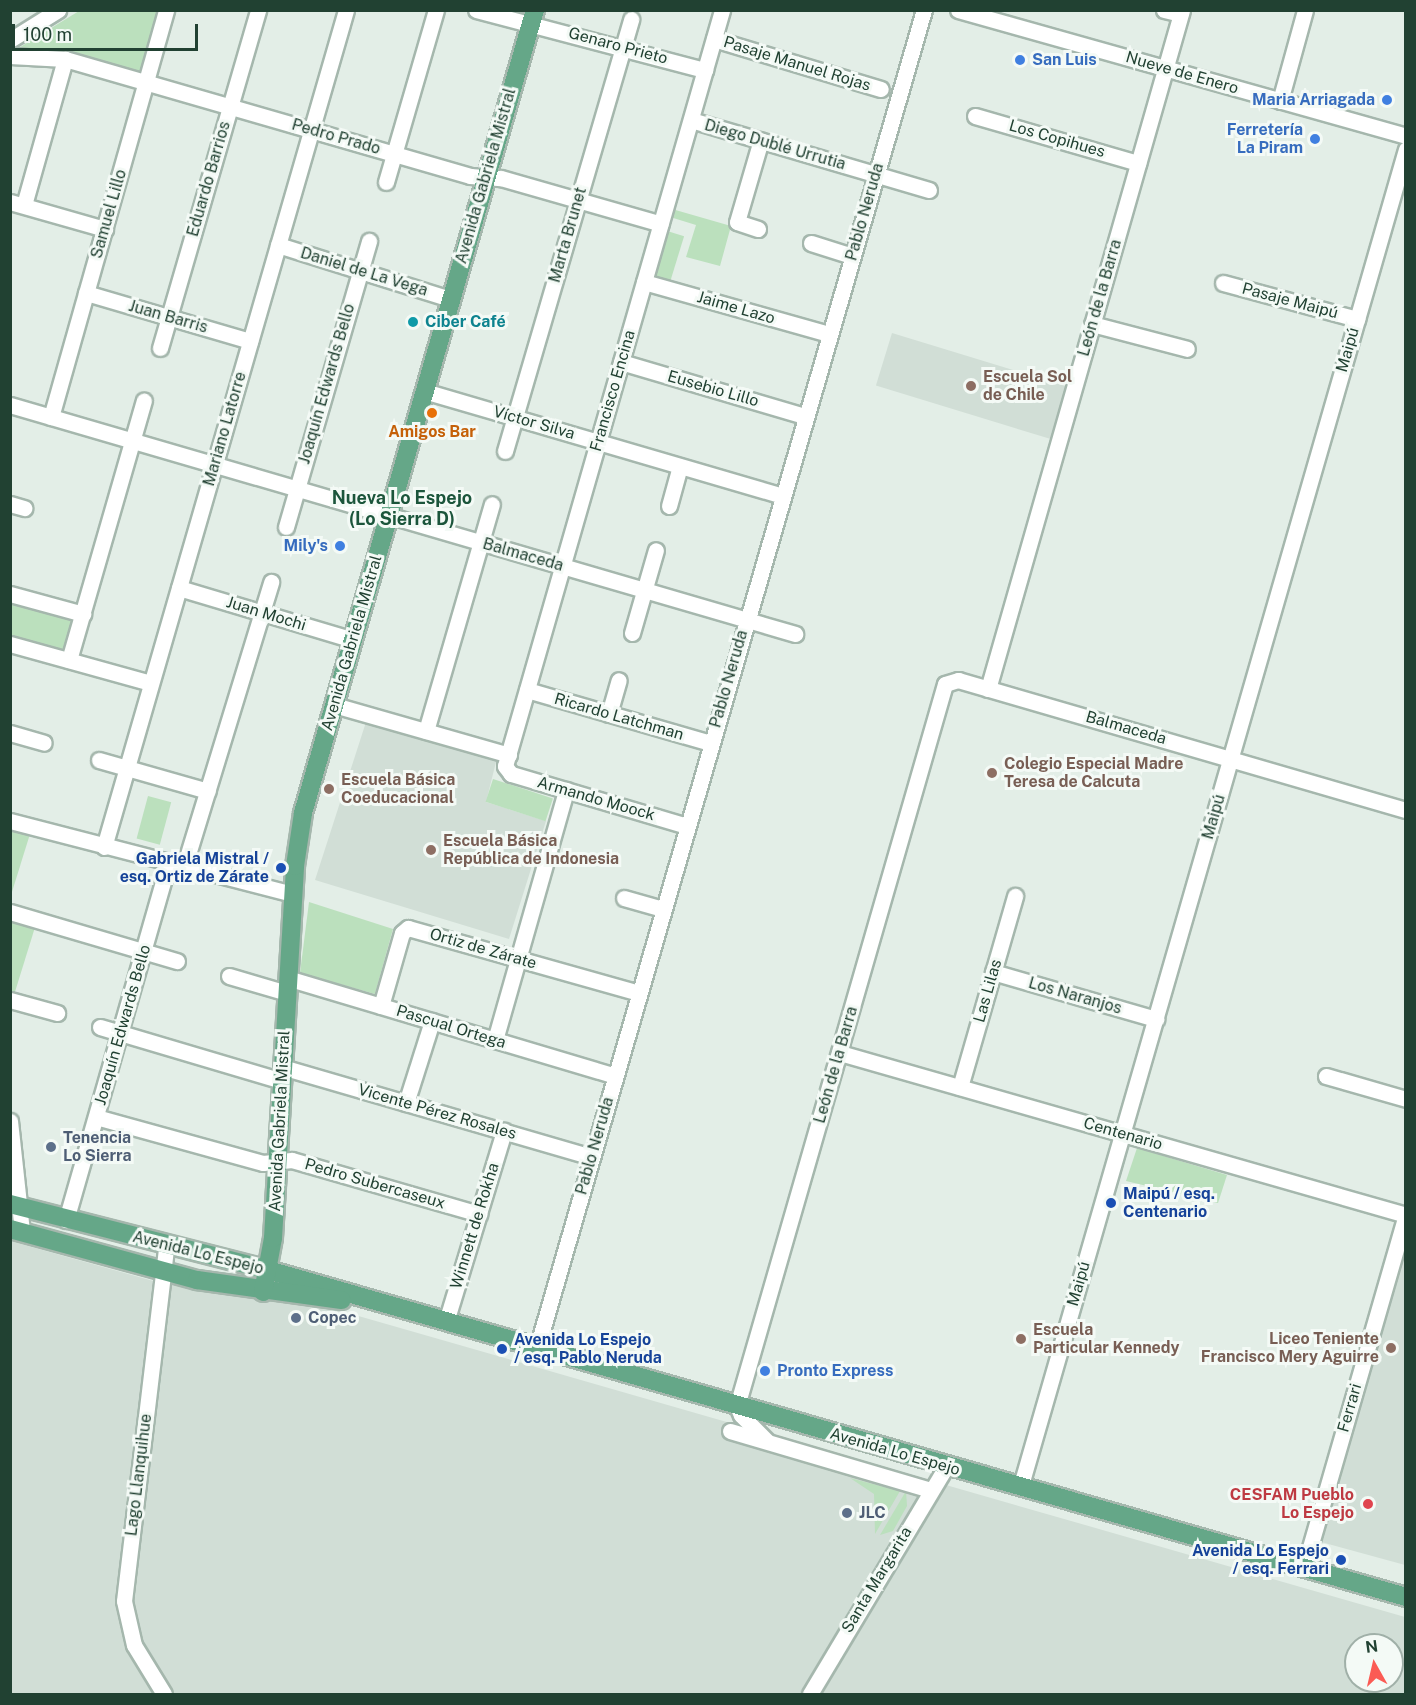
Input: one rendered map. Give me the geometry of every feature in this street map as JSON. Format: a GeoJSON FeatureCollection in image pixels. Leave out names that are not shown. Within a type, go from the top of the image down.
{"type":"FeatureCollection","features":[{"type":"Feature","properties":{"kind":"main road","name":"Avenida Gabriela Mistral"},"geometry":{"type":"LineString","coordinates":[[263,1292],[268,1270],[277,1161],[293,894],[303,813],[533,18]]}},
{"type":"Feature","properties":{"kind":"main road","name":"Avenida Lo Espejo"},"geometry":{"type":"LineString","coordinates":[[15,1205],[166,1247],[268,1270],[946,1467],[1021,1485],[1406,1597]]}},
{"type":"Feature","properties":{"kind":"main road","name":"Avenida Lo Espejo"},"geometry":{"type":"LineString","coordinates":[[16,1231],[164,1273],[263,1292],[386,1305]]}},
{"type":"Feature","properties":{"kind":"street"},"geometry":{"type":"LineString","coordinates":[[10,40],[58,10]]}},
{"type":"Feature","properties":{"kind":"street","name":"Samuel Lillo"},"geometry":{"type":"LineString","coordinates":[[51,417],[166,10]]}},
{"type":"Feature","properties":{"kind":"street","name":"Eduardo Barrios"},"geometry":{"type":"LineString","coordinates":[[160,348],[258,10]]}},
{"type":"Feature","properties":{"kind":"street","name":"Mariano Latorre"},"geometry":{"type":"LineString","coordinates":[[104,848],[346,10]]}},
{"type":"Feature","properties":{"kind":"street"},"geometry":{"type":"LineString","coordinates":[[386,182],[436,10]]}},
{"type":"Feature","properties":{"kind":"street","name":"Genaro Prieto"},"geometry":{"type":"LineString","coordinates":[[476,10],[533,18],[622,47],[705,70]]}},
{"type":"Feature","properties":{"kind":"street","name":"Francisco Encina"},"geometry":{"type":"LineString","coordinates":[[506,771],[508,755],[722,10]]}},
{"type":"Feature","properties":{"kind":"street","name":"Pablo Neruda"},"geometry":{"type":"LineString","coordinates":[[537,1348],[924,10]]}},
{"type":"Feature","properties":{"kind":"street","name":"Nueve de Enero"},"geometry":{"type":"LineString","coordinates":[[958,10],[1406,136]]}},
{"type":"Feature","properties":{"kind":"street"},"geometry":{"type":"LineString","coordinates":[[1164,10],[1181,12]]}},
{"type":"Feature","properties":{"kind":"street"},"geometry":{"type":"LineString","coordinates":[[1280,101],[1305,10]]}},
{"type":"Feature","properties":{"kind":"street","name":"León de la Barra"},"geometry":{"type":"LineString","coordinates":[[988,689],[1181,12]]}},
{"type":"Feature","properties":{"kind":"street","name":"Marta Brunet"},"geometry":{"type":"LineString","coordinates":[[506,451],[631,19]]}},
{"type":"Feature","properties":{"kind":"street","name":"Pasaje Manuel Rojas"},"geometry":{"type":"LineString","coordinates":[[714,39],[881,89]]}},
{"type":"Feature","properties":{"kind":"street","name":"Pedro Prado"},"geometry":{"type":"LineString","coordinates":[[10,56],[65,59],[394,154],[661,224]]}},
{"type":"Feature","properties":{"kind":"street"},"geometry":{"type":"LineString","coordinates":[[65,59],[17,204],[105,229]]}},
{"type":"Feature","properties":{"kind":"street","name":"Los Copihues"},"geometry":{"type":"LineString","coordinates":[[975,116],[1138,163]]}},
{"type":"Feature","properties":{"kind":"street","name":"Diego Dublé Urrutia"},"geometry":{"type":"LineString","coordinates":[[691,120],[929,190]]}},
{"type":"Feature","properties":{"kind":"street"},"geometry":{"type":"LineString","coordinates":[[758,229],[737,222],[761,140]]}},
{"type":"Feature","properties":{"kind":"street","name":"Maipú"},"geometry":{"type":"LineString","coordinates":[[1021,1485],[1406,149]]}},
{"type":"Feature","properties":{"kind":"street","name":"Joaquín Edwards Bello"},"geometry":{"type":"LineString","coordinates":[[286,527],[369,241]]}},
{"type":"Feature","properties":{"kind":"street"},"geometry":{"type":"LineString","coordinates":[[811,243],[852,256]]}},
{"type":"Feature","properties":{"kind":"street","name":"Daniel de La Vega"},"geometry":{"type":"LineString","coordinates":[[278,245],[450,299]]}},
{"type":"Feature","properties":{"kind":"street","name":"Jaime Lazo"},"geometry":{"type":"LineString","coordinates":[[644,282],[829,334]]}},
{"type":"Feature","properties":{"kind":"street","name":"Pasaje Maipú"},"geometry":{"type":"LineString","coordinates":[[1222,283],[1357,319]]}},
{"type":"Feature","properties":{"kind":"street","name":"Juan Barris"},"geometry":{"type":"LineString","coordinates":[[86,293],[250,341]]}},
{"type":"Feature","properties":{"kind":"street"},"geometry":{"type":"LineString","coordinates":[[1092,324],[1187,349]]}},
{"type":"Feature","properties":{"kind":"street","name":"Eusebio Lillo"},"geometry":{"type":"LineString","coordinates":[[621,362],[805,416]]}},
{"type":"Feature","properties":{"kind":"street","name":"Víctor Silva"},"geometry":{"type":"LineString","coordinates":[[424,391],[782,496]]}},
{"type":"Feature","properties":{"kind":"street"},"geometry":{"type":"LineString","coordinates":[[69,660],[144,400]]}},
{"type":"Feature","properties":{"kind":"street","name":"Balmaceda"},"geometry":{"type":"LineString","coordinates":[[10,405],[795,634]]}},
{"type":"Feature","properties":{"kind":"street"},"geometry":{"type":"LineString","coordinates":[[669,506],[680,466]]}},
{"type":"Feature","properties":{"kind":"street"},"geometry":{"type":"LineString","coordinates":[[426,731],[492,504]]}},
{"type":"Feature","properties":{"kind":"street"},"geometry":{"type":"LineString","coordinates":[[632,633],[656,550]]}},
{"type":"Feature","properties":{"kind":"street"},"geometry":{"type":"LineString","coordinates":[[185,864],[271,582]]}},
{"type":"Feature","properties":{"kind":"street","name":"Juan Mochi"},"geometry":{"type":"LineString","coordinates":[[179,588],[352,640]]}},
{"type":"Feature","properties":{"kind":"street"},"geometry":{"type":"LineString","coordinates":[[10,594],[83,614]]}},
{"type":"Feature","properties":{"kind":"street"},"geometry":{"type":"LineString","coordinates":[[10,644],[152,684]]}},
{"type":"Feature","properties":{"kind":"street"},"geometry":{"type":"LineString","coordinates":[[609,714],[619,680]]}},
{"type":"Feature","properties":{"kind":"street","name":"León de la Barra"},"geometry":{"type":"LineString","coordinates":[[737,1406],[840,1053],[941,691],[950,681]]}},
{"type":"Feature","properties":{"kind":"street","name":"Balmaceda"},"geometry":{"type":"LineString","coordinates":[[950,681],[988,689],[1406,810]]}},
{"type":"Feature","properties":{"kind":"street","name":"Ricardo Latchman"},"geometry":{"type":"LineString","coordinates":[[527,690],[711,743]]}},
{"type":"Feature","properties":{"kind":"street"},"geometry":{"type":"LineString","coordinates":[[334,705],[508,755]]}},
{"type":"Feature","properties":{"kind":"street"},"geometry":{"type":"LineString","coordinates":[[10,733],[44,743]]}},
{"type":"Feature","properties":{"kind":"street"},"geometry":{"type":"LineString","coordinates":[[99,760],[208,791]]}},
{"type":"Feature","properties":{"kind":"street","name":"Armando Moock"},"geometry":{"type":"LineString","coordinates":[[506,771],[687,826]]}},
{"type":"Feature","properties":{"kind":"street"},"geometry":{"type":"LineString","coordinates":[[495,1040],[566,790]]}},
{"type":"Feature","properties":{"kind":"street"},"geometry":{"type":"LineString","coordinates":[[10,821],[104,848],[168,864],[185,864],[293,894]]}},
{"type":"Feature","properties":{"kind":"street","name":"Joaquín Edwards Bello"},"geometry":{"type":"LineString","coordinates":[[66,1220],[122,1034],[168,864]]}},
{"type":"Feature","properties":{"kind":"street","name":"Las Lilas"},"geometry":{"type":"LineString","coordinates":[[960,1088],[1015,896]]}},
{"type":"Feature","properties":{"kind":"street"},"geometry":{"type":"LineString","coordinates":[[624,898],[663,909]]}},
{"type":"Feature","properties":{"kind":"street"},"geometry":{"type":"LineString","coordinates":[[10,912],[177,960]]}},
{"type":"Feature","properties":{"kind":"street","name":"Ortiz de Zárate"},"geometry":{"type":"LineString","coordinates":[[381,1006],[402,933],[408,928],[639,993]]}},
{"type":"Feature","properties":{"kind":"street","name":"Los Naranjos"},"geometry":{"type":"LineString","coordinates":[[993,972],[1156,1019]]}},
{"type":"Feature","properties":{"kind":"street","name":"Pascual Ortega"},"geometry":{"type":"LineString","coordinates":[[229,976],[381,1006],[615,1076]]}},
{"type":"Feature","properties":{"kind":"street"},"geometry":{"type":"LineString","coordinates":[[10,1000],[57,1013]]}},
{"type":"Feature","properties":{"kind":"street"},"geometry":{"type":"LineString","coordinates":[[406,1103],[432,1021]]}},
{"type":"Feature","properties":{"kind":"street","name":"Vicente Pérez Rosales"},"geometry":{"type":"LineString","coordinates":[[100,1027],[406,1103],[592,1156]]}},
{"type":"Feature","properties":{"kind":"street","name":"Centenario"},"geometry":{"type":"LineString","coordinates":[[840,1053],[1405,1215]]}},
{"type":"Feature","properties":{"kind":"street"},"geometry":{"type":"LineString","coordinates":[[1326,1076],[1406,1099]]}},
{"type":"Feature","properties":{"kind":"street","name":"Pedro Subercaseux"},"geometry":{"type":"LineString","coordinates":[[96,1117],[263,1163],[292,1160],[479,1214]]}},
{"type":"Feature","properties":{"kind":"street"},"geometry":{"type":"LineString","coordinates":[[10,1121],[16,1231]]}},
{"type":"Feature","properties":{"kind":"street","name":"Winnett de Rokha"},"geometry":{"type":"LineString","coordinates":[[446,1322],[504,1131]]}},
{"type":"Feature","properties":{"kind":"street","name":"Ferrari"},"geometry":{"type":"LineString","coordinates":[[1304,1568],[1405,1215]]}},
{"type":"Feature","properties":{"kind":"street","name":"Lago Llanquihue"},"geometry":{"type":"LineString","coordinates":[[164,1695],[134,1645],[124,1601],[166,1247]]}},
{"type":"Feature","properties":{"kind":"street"},"geometry":{"type":"LineString","coordinates":[[737,1406],[741,1415],[767,1441]]}},
{"type":"Feature","properties":{"kind":"street","name":"Avenida Lo Espejo"},"geometry":{"type":"LineString","coordinates":[[730,1431],[930,1490]]}},
{"type":"Feature","properties":{"kind":"street","name":"Santa Margarita"},"geometry":{"type":"LineString","coordinates":[[810,1695],[930,1490],[946,1467]]}},
{"type":"Feature","properties":{"kind":"shaded area","name":"Escuela Sol de Chile"},"geometry":{"type":"Polygon","coordinates":[[[892,333],[1066,386],[1050,439],[876,386],[892,333]]]}},
{"type":"Feature","properties":{"kind":"shaded area","name":"Escuela Básica República de Indonesia"},"geometry":{"type":"Polygon","coordinates":[[[366,722],[497,758],[486,802],[546,821],[509,939],[315,880],[366,722]]]}},
{"type":"Feature","properties":{"kind":"shaded area"},"geometry":{"type":"Polygon","coordinates":[[[10,1241],[157,1282],[341,1311],[1405,1617],[1405,1694],[11,1694],[10,1241]]]}},
{"type":"Feature","properties":{"kind":"shaded area"},"geometry":{"type":"Polygon","coordinates":[[[1405,1246],[1406,1563],[1405,1565],[1321,1542],[1405,1246]]]}},
{"type":"Feature","properties":{"kind":"green space"},"geometry":{"type":"Polygon","coordinates":[[[79,11],[160,11],[140,76],[12,52],[79,11]]]}},
{"type":"Feature","properties":{"kind":"green space"},"geometry":{"type":"Polygon","coordinates":[[[672,209],[731,226],[720,266],[686,257],[696,225],[670,217],[672,209]]]}},
{"type":"Feature","properties":{"kind":"green space"},"geometry":{"type":"Polygon","coordinates":[[[664,230],[684,236],[669,284],[649,278],[664,230]]]}},
{"type":"Feature","properties":{"kind":"green space"},"geometry":{"type":"Polygon","coordinates":[[[10,601],[74,618],[65,654],[11,638],[10,601]]]}},
{"type":"Feature","properties":{"kind":"green space"},"geometry":{"type":"Polygon","coordinates":[[[493,779],[553,798],[546,821],[486,802],[493,779]]]}},
{"type":"Feature","properties":{"kind":"green space"},"geometry":{"type":"Polygon","coordinates":[[[148,796],[171,802],[160,845],[137,839],[148,796]]]}},
{"type":"Feature","properties":{"kind":"green space"},"geometry":{"type":"Polygon","coordinates":[[[11,828],[30,834],[11,895],[11,828]]]}},
{"type":"Feature","properties":{"kind":"green space"},"geometry":{"type":"Polygon","coordinates":[[[309,902],[393,929],[375,994],[300,973],[309,902]]]}},
{"type":"Feature","properties":{"kind":"green space"},"geometry":{"type":"Polygon","coordinates":[[[10,916],[36,924],[14,995],[10,994],[10,916]]]}},
{"type":"Feature","properties":{"kind":"green space"},"geometry":{"type":"Polygon","coordinates":[[[1137,1148],[1227,1175],[1218,1203],[1126,1181],[1137,1148]]]}},
{"type":"Feature","properties":{"kind":"green space"},"geometry":{"type":"Polygon","coordinates":[[[850,1478],[900,1491],[875,1534],[874,1494],[850,1478]]]}},
{"type":"Feature","properties":{"kind":"green space"},"geometry":{"type":"Polygon","coordinates":[[[906,1491],[907,1506],[893,1531],[880,1535],[906,1491]]]}},
{"type":"Feature","properties":{"kind":"place","name":"San Luis"},"geometry":{"type":"Point","coordinates":[1020,60]}},
{"type":"Feature","properties":{"kind":"place","name":"Maria Arriagada"},"geometry":{"type":"Point","coordinates":[1387,100]}},
{"type":"Feature","properties":{"kind":"place","name":"Ferretería La Piram"},"geometry":{"type":"Point","coordinates":[1315,139]}},
{"type":"Feature","properties":{"kind":"place","name":"Ciber Café"},"geometry":{"type":"Point","coordinates":[413,322]}},
{"type":"Feature","properties":{"kind":"place","name":"Escuela Sol de Chile"},"geometry":{"type":"Point","coordinates":[971,386]}},
{"type":"Feature","properties":{"kind":"place","name":"Amigos Bar"},"geometry":{"type":"Point","coordinates":[432,413]}},
{"type":"Feature","properties":{"kind":"place","name":"Mily's"},"geometry":{"type":"Point","coordinates":[340,546]}},
{"type":"Feature","properties":{"kind":"place","name":"Colegio Especial Madre Teresa de Calcuta"},"geometry":{"type":"Point","coordinates":[992,773]}},
{"type":"Feature","properties":{"kind":"place","name":"Escuela Básica Coeducacional"},"geometry":{"type":"Point","coordinates":[329,789]}},
{"type":"Feature","properties":{"kind":"place","name":"Escuela Básica República de Indonesia"},"geometry":{"type":"Point","coordinates":[431,850]}},
{"type":"Feature","properties":{"kind":"place","name":"Gabriela Mistral / esq. Ortiz de Zárate"},"geometry":{"type":"Point","coordinates":[281,868]}},
{"type":"Feature","properties":{"kind":"place","name":"Tenencia Lo Sierra"},"geometry":{"type":"Point","coordinates":[51,1147]}},
{"type":"Feature","properties":{"kind":"place","name":"Maipú / esq. Centenario"},"geometry":{"type":"Point","coordinates":[1111,1203]}},
{"type":"Feature","properties":{"kind":"place","name":"Copec"},"geometry":{"type":"Point","coordinates":[296,1318]}},
{"type":"Feature","properties":{"kind":"place","name":"Escuela Particular Kennedy"},"geometry":{"type":"Point","coordinates":[1021,1339]}},
{"type":"Feature","properties":{"kind":"place","name":"Liceo Teniente Francisco Mery Aguirre"},"geometry":{"type":"Point","coordinates":[1391,1348]}},
{"type":"Feature","properties":{"kind":"place","name":"Avenida Lo Espejo / esq. Pablo Neruda"},"geometry":{"type":"Point","coordinates":[502,1349]}},
{"type":"Feature","properties":{"kind":"place","name":"Pronto Express"},"geometry":{"type":"Point","coordinates":[765,1371]}},
{"type":"Feature","properties":{"kind":"place","name":"CESFAM Pueblo Lo Espejo"},"geometry":{"type":"Point","coordinates":[1368,1504]}},
{"type":"Feature","properties":{"kind":"place","name":"JLC"},"geometry":{"type":"Point","coordinates":[847,1513]}},
{"type":"Feature","properties":{"kind":"place","name":"Avenida Lo Espejo / esq. Ferrari"},"geometry":{"type":"Point","coordinates":[1341,1560]}},
{"type":"Feature","properties":{"kind":"district","name":"Nueva Lo Espejo (Lo Sierra D)"},"geometry":{"type":"Point","coordinates":[402,509]}}]}
